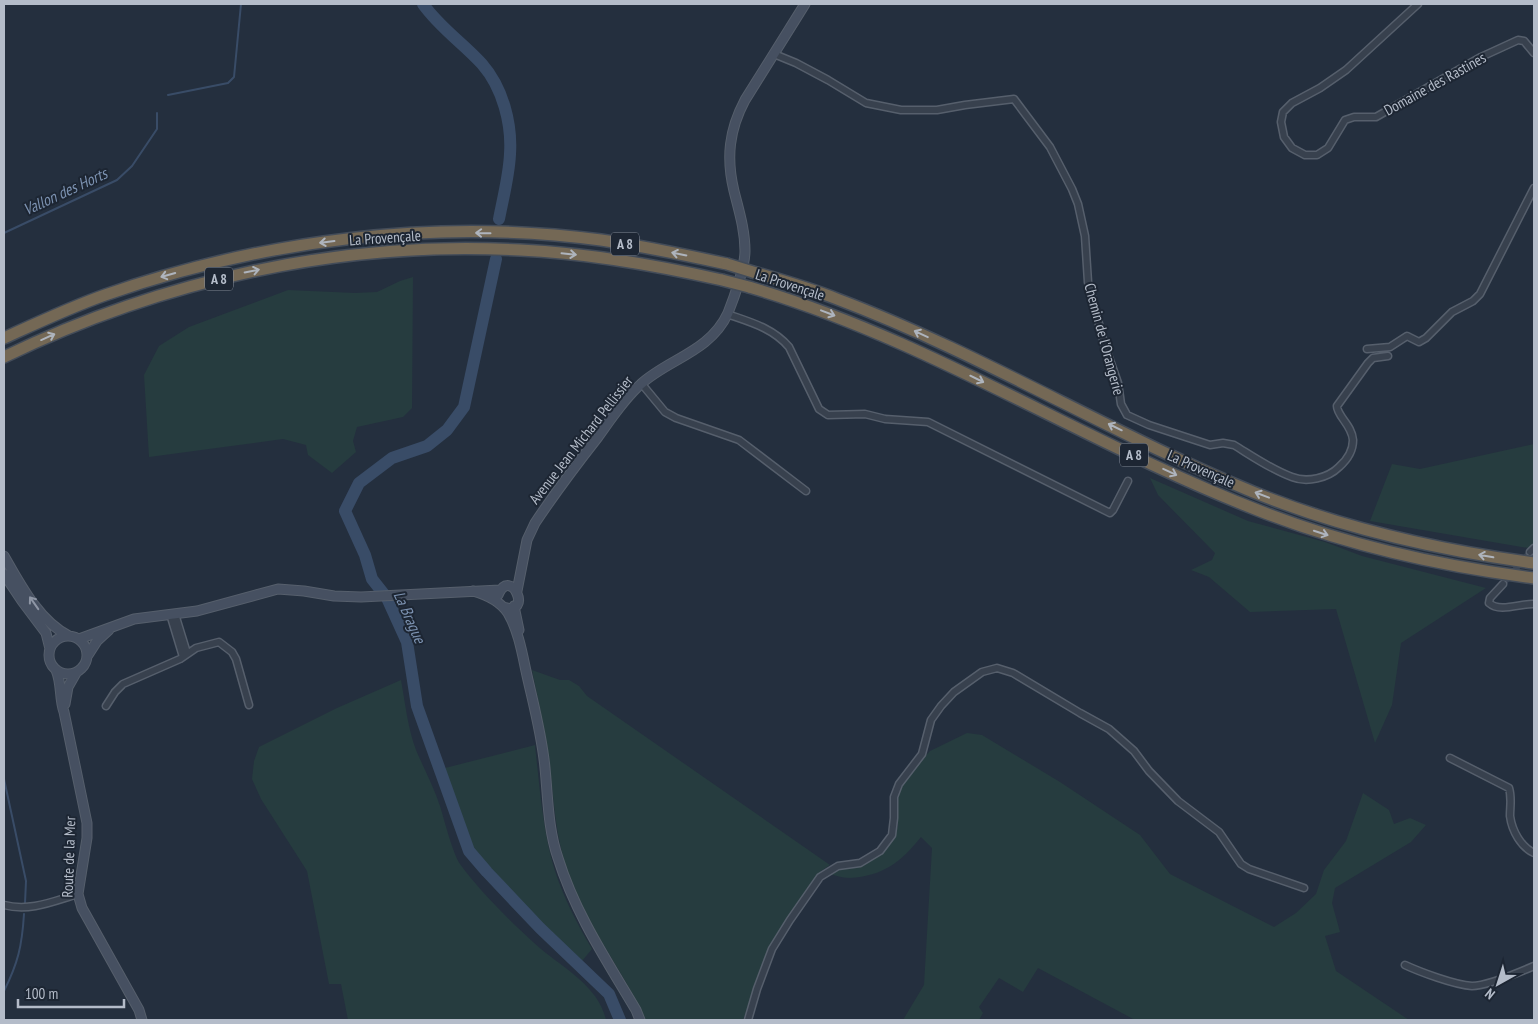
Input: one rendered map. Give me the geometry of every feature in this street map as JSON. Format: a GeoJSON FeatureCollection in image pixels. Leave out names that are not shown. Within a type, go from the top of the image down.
{"type":"FeatureCollection","features":[{"type":"Feature","properties":{"kind":"highway","name":"La Provençale"},"geometry":{"type":"LineString","coordinates":[[4,338],[103,296],[201,266],[302,245],[390,235],[446,232],[521,234],[599,240],[727,264],[836,298],[963,354],[1191,464],[1255,492],[1322,517],[1387,536],[1458,551],[1533,554]]}},
{"type":"Feature","properties":{"kind":"highway","name":"La Provençale"},"geometry":{"type":"LineString","coordinates":[[4,357],[68,327],[153,297],[237,274],[322,259],[396,251],[447,249],[521,250],[638,263],[722,280],[811,306],[887,337],[1192,482],[1289,522],[1405,556],[1469,569],[1534,578]]}},
{"type":"Feature","properties":{"kind":"street","name":"Avenue Jean Michard Pellissier"},"geometry":{"type":"LineString","coordinates":[[508,589],[522,564],[526,540],[534,522],[615,413],[641,384],[689,354],[715,331],[727,314],[734,297],[745,253],[742,221],[730,169],[732,130],[736,116],[745,100],[804,4]]}},
{"type":"Feature","properties":{"kind":"street","name":"Domaine des Rastines"},"geometry":{"type":"LineString","coordinates":[[1418,4],[1346,70],[1320,88],[1292,103],[1284,112],[1281,122],[1284,137],[1292,148],[1304,155],[1317,155],[1328,148],[1345,120],[1354,117],[1376,117],[1481,57],[1518,40],[1524,41],[1534,53]]}},
{"type":"Feature","properties":{"kind":"street","name":"Chemin de l'Orangerie"},"geometry":{"type":"LineString","coordinates":[[774,54],[796,63],[866,103],[901,110],[937,110],[965,104],[1014,99],[1050,147],[1078,204],[1085,236],[1088,282],[1104,343],[1118,383],[1121,404],[1127,415],[1149,425],[1210,445],[1223,443],[1234,446],[1294,478],[1316,479],[1331,474],[1341,466],[1350,454],[1353,441],[1351,429],[1337,410],[1337,406],[1368,363],[1374,358],[1388,356]]}},
{"type":"Feature","properties":{"kind":"street"},"geometry":{"type":"LineString","coordinates":[[1367,349],[1390,347],[1408,336],[1419,342],[1426,338],[1452,312],[1473,302],[1485,284],[1534,188]]}},
{"type":"Feature","properties":{"kind":"street"},"geometry":{"type":"LineString","coordinates":[[727,314],[751,322],[781,338],[789,347],[819,409],[828,415],[865,414],[885,419],[928,422],[1110,513],[1128,481]]}},
{"type":"Feature","properties":{"kind":"street"},"geometry":{"type":"LineString","coordinates":[[641,384],[665,412],[676,418],[739,440],[806,491]]}},
{"type":"Feature","properties":{"kind":"street"},"geometry":{"type":"LineString","coordinates":[[4,556],[48,622],[69,636],[79,639],[84,643],[88,655]]}},
{"type":"Feature","properties":{"kind":"street"},"geometry":{"type":"LineString","coordinates":[[4,574],[22,602],[46,633],[50,649],[50,660],[56,670],[65,674],[76,673]]}},
{"type":"Feature","properties":{"kind":"street"},"geometry":{"type":"LineString","coordinates":[[1503,584],[1490,598],[1489,603],[1493,606],[1534,604]]}},
{"type":"Feature","properties":{"kind":"street"},"geometry":{"type":"LineString","coordinates":[[79,639],[134,619],[198,611],[278,589],[361,598],[508,589],[519,597],[514,606],[542,746],[550,827],[557,857],[580,916],[636,1010],[640,1020]]}},
{"type":"Feature","properties":{"kind":"street"},"geometry":{"type":"LineString","coordinates":[[508,589],[497,596],[512,622],[521,648]]}},
{"type":"Feature","properties":{"kind":"street"},"geometry":{"type":"LineString","coordinates":[[473,592],[511,608],[514,606]]}},
{"type":"Feature","properties":{"kind":"street"},"geometry":{"type":"LineString","coordinates":[[173,614],[185,655]]}},
{"type":"Feature","properties":{"kind":"street"},"geometry":{"type":"LineString","coordinates":[[64,712],[68,687],[76,673],[85,666],[88,655],[97,641],[113,627]]}},
{"type":"Feature","properties":{"kind":"street"},"geometry":{"type":"LineString","coordinates":[[50,649],[57,639],[69,636]]}},
{"type":"Feature","properties":{"kind":"street"},"geometry":{"type":"LineString","coordinates":[[106,706],[123,684],[196,648],[219,642],[232,652],[236,659],[249,705]]}},
{"type":"Feature","properties":{"kind":"street"},"geometry":{"type":"LineString","coordinates":[[748,1020],[772,949],[820,877],[838,866],[860,863],[880,851],[892,835],[894,797],[899,784],[922,754],[931,720],[941,706],[963,684],[982,672],[997,668],[1013,673],[1109,729],[1125,742],[1178,801],[1219,832],[1241,864],[1249,869],[1304,888]]}},
{"type":"Feature","properties":{"kind":"street","name":"Route de la Mer"},"geometry":{"type":"LineString","coordinates":[[56,670],[60,679],[60,701],[64,712],[86,823],[87,838],[78,894],[89,923],[139,1010],[142,1020]]}},
{"type":"Feature","properties":{"kind":"street"},"geometry":{"type":"LineString","coordinates":[[1450,758],[1509,788],[1512,797],[1510,817],[1517,839],[1534,853]]}},
{"type":"Feature","properties":{"kind":"street"},"geometry":{"type":"LineString","coordinates":[[4,905],[13,908],[31,908],[78,894]]}},
{"type":"Feature","properties":{"kind":"street"},"geometry":{"type":"LineString","coordinates":[[1405,964],[1436,977],[1472,986],[1508,977],[1534,966]]}},
{"type":"Feature","properties":{"kind":"green space"},"geometry":{"type":"Polygon","coordinates":[[[413,277],[412,408],[403,417],[357,427],[353,441],[356,452],[332,473],[308,455],[306,445],[283,439],[149,457],[144,375],[159,346],[189,327],[288,290],[377,292],[413,277]]]}},
{"type":"Feature","properties":{"kind":"green space"},"geometry":{"type":"Polygon","coordinates":[[[1534,444],[1534,549],[1370,521],[1392,464],[1420,469],[1534,444]]]}},
{"type":"Feature","properties":{"kind":"green space"},"geometry":{"type":"Polygon","coordinates":[[[1150,478],[1248,521],[1325,542],[1362,556],[1486,588],[1401,643],[1392,705],[1375,743],[1336,609],[1250,612],[1209,577],[1191,570],[1212,560],[1215,553],[1158,495],[1150,478]]]}},
{"type":"Feature","properties":{"kind":"green space"},"geometry":{"type":"Polygon","coordinates":[[[532,670],[560,680],[569,680],[579,686],[587,696],[830,865],[821,871],[777,933],[767,954],[743,1020],[645,1020],[627,984],[595,931],[577,895],[564,862],[556,818],[546,737],[532,670]]]}},
{"type":"Feature","properties":{"kind":"green space"},"geometry":{"type":"Polygon","coordinates":[[[401,680],[413,742],[438,799],[460,864],[509,919],[541,949],[589,988],[602,1008],[606,1020],[348,1020],[341,984],[329,984],[307,871],[261,799],[252,779],[254,761],[259,747],[337,708],[401,680]]]}},
{"type":"Feature","properties":{"kind":"green space"},"geometry":{"type":"Polygon","coordinates":[[[967,733],[982,735],[1060,782],[1140,835],[1170,874],[1274,927],[1296,913],[1316,894],[1324,870],[1346,841],[1363,793],[1389,810],[1394,824],[1410,818],[1426,825],[1411,842],[1335,888],[1332,903],[1340,932],[1325,936],[1336,971],[1409,1020],[1135,1020],[1038,968],[1023,992],[999,978],[979,1007],[983,1013],[979,1020],[903,1020],[924,985],[932,848],[921,837],[906,854],[882,871],[862,877],[850,878],[827,873],[858,866],[890,842],[898,826],[897,793],[907,776],[930,751],[967,733]]]}},
{"type":"Feature","properties":{"kind":"green space"},"geometry":{"type":"Polygon","coordinates":[[[535,745],[543,815],[551,857],[558,881],[568,904],[592,949],[582,961],[572,954],[538,920],[475,851],[466,833],[445,768],[535,745]]]}},
{"type":"Feature","properties":{"kind":"waterway","name":"Vallon des Horts"},"geometry":{"type":"LineString","coordinates":[[168,95],[228,83],[234,77],[241,4]]}},
{"type":"Feature","properties":{"kind":"waterway","name":"La Brague"},"geometry":{"type":"LineString","coordinates":[[423,4],[437,21],[482,64],[501,95],[508,119],[510,154],[506,187],[499,219]]}},
{"type":"Feature","properties":{"kind":"waterway","name":"Vallon des Horts"},"geometry":{"type":"LineString","coordinates":[[4,233],[117,180],[132,166],[157,129],[157,113]]}},
{"type":"Feature","properties":{"kind":"waterway","name":"La Brague"},"geometry":{"type":"LineString","coordinates":[[496,259],[464,407],[447,430],[427,446],[392,458],[359,483],[345,511],[365,555],[372,579],[387,598],[407,642],[417,706],[469,851],[540,928],[609,994],[620,1020]]}},
{"type":"Feature","properties":{"kind":"waterway","name":"Vallon des Horts"},"geometry":{"type":"LineString","coordinates":[[4,779],[26,881],[25,903]]}},
{"type":"Feature","properties":{"kind":"waterway","name":"Vallon des Horts"},"geometry":{"type":"LineString","coordinates":[[4,991],[19,954],[24,914]]}},
{"type":"Feature","properties":{"kind":"tunnel"},"geometry":{"type":"LineString","coordinates":[[1503,584],[1530,552]]}}]}
